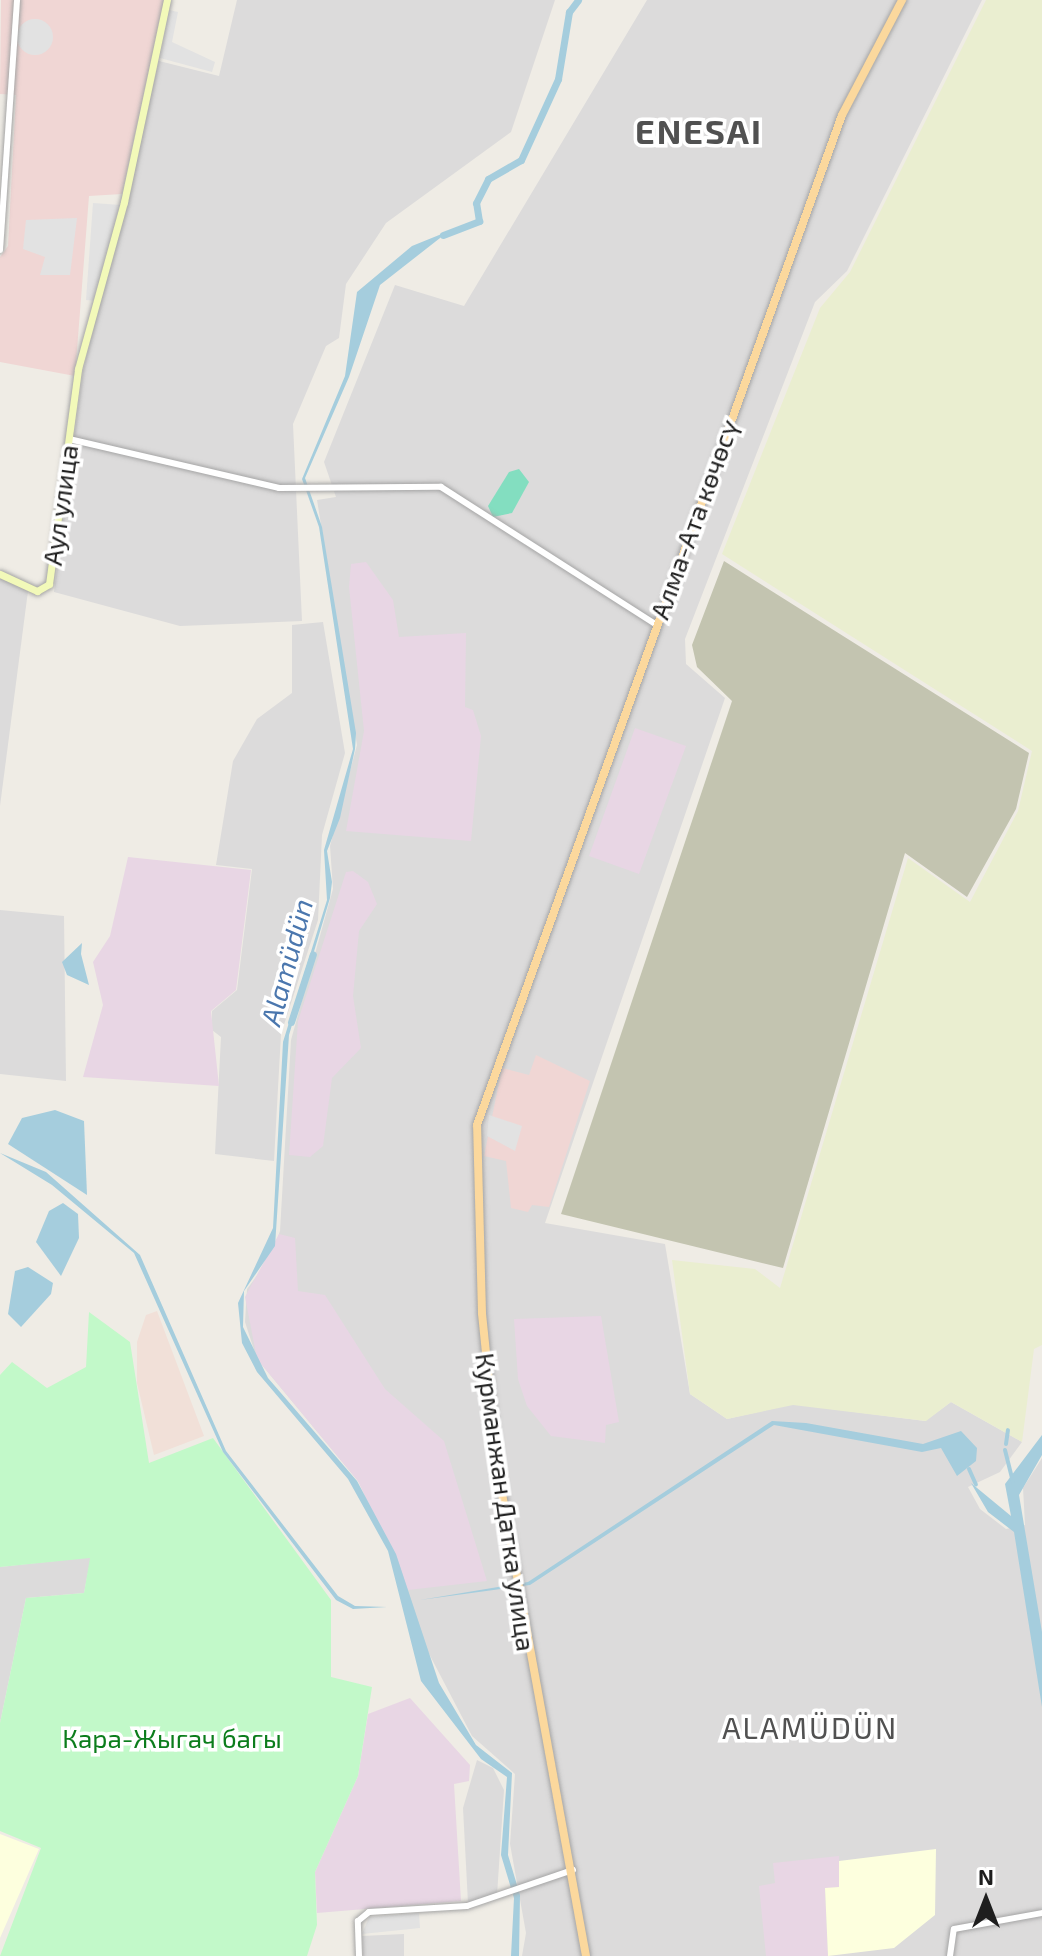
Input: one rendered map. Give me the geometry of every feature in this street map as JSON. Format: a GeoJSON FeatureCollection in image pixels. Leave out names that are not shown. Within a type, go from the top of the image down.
{"type":"FeatureCollection","features":[{"type":"Feature","properties":{"kind":"main road","name":"Аул улица"},"geometry":{"type":"LineString","coordinates":[[0,574],[37,591],[48,586],[78,369],[124,202],[167,0]]}},
{"type":"Feature","properties":{"kind":"main road","name":"Алма-Ата көчөсү"},"geometry":{"type":"LineString","coordinates":[[501,1045],[842,115],[902,0]]}},
{"type":"Feature","properties":{"kind":"main road","name":"Курманжан Датка улица"},"geometry":{"type":"LineString","coordinates":[[501,1045],[477,1125],[476,1216],[490,1412],[515,1591],[573,1870],[586,1956]]}},
{"type":"Feature","properties":{"kind":"street"},"geometry":{"type":"LineString","coordinates":[[0,250],[17,0]]}},
{"type":"Feature","properties":{"kind":"street"},"geometry":{"type":"LineString","coordinates":[[69,439],[195,473],[294,489],[445,489],[567,574],[655,624]]}},
{"type":"Feature","properties":{"kind":"street"},"geometry":{"type":"LineString","coordinates":[[359,1956],[358,1921],[369,1912],[502,1896],[573,1870]]}},
{"type":"Feature","properties":{"kind":"street"},"geometry":{"type":"LineString","coordinates":[[950,1956],[954,1929],[1042,1913]]}},
{"type":"Feature","properties":{"kind":"shaded area"},"geometry":{"type":"Polygon","coordinates":[[[1,0],[164,0],[122,194],[89,196],[75,376],[0,362],[0,257],[8,246],[16,95],[0,94],[1,0]]]}},
{"type":"Feature","properties":{"kind":"shaded area"},"geometry":{"type":"Polygon","coordinates":[[[237,0],[555,0],[511,132],[386,223],[346,284],[339,338],[326,346],[293,424],[302,621],[180,626],[54,592],[83,371],[159,61],[219,76],[237,0]]]}},
{"type":"Feature","properties":{"kind":"shaded area","name":"Alamüdün"},"geometry":{"type":"Polygon","coordinates":[[[647,0],[982,0],[847,271],[815,302],[685,639],[686,664],[725,698],[545,1223],[665,1244],[690,1394],[727,1419],[793,1404],[925,1421],[951,1402],[1022,1442],[1000,1472],[968,1487],[980,1509],[1006,1529],[1025,1525],[1023,1488],[1042,1458],[1042,1956],[522,1956],[526,1933],[510,1844],[515,1774],[472,1736],[425,1646],[390,1537],[358,1481],[257,1359],[245,1322],[247,1289],[271,1257],[280,1231],[291,1040],[333,889],[330,846],[357,745],[317,500],[336,497],[324,462],[395,285],[464,306],[647,0]]]}},
{"type":"Feature","properties":{"kind":"shaded area"},"geometry":{"type":"Polygon","coordinates":[[[986,0],[1042,0],[1042,1345],[1034,1349],[1022,1442],[951,1402],[926,1421],[793,1405],[727,1419],[690,1394],[672,1260],[755,1269],[780,1288],[908,858],[970,902],[1018,811],[1032,751],[722,554],[820,308],[850,272],[986,0]]]}},
{"type":"Feature","properties":{"kind":"shaded area"},"geometry":{"type":"Polygon","coordinates":[[[169,10],[178,12],[172,42],[215,62],[212,72],[160,58],[169,10]]]}},
{"type":"Feature","properties":{"kind":"shaded area"},"geometry":{"type":"Polygon","coordinates":[[[35,19],[48,24],[53,37],[48,50],[35,55],[22,50],[17,37],[22,24],[35,19]]]}},
{"type":"Feature","properties":{"kind":"shaded area"},"geometry":{"type":"Polygon","coordinates":[[[93,203],[121,205],[96,301],[86,300],[93,203]]]}},
{"type":"Feature","properties":{"kind":"shaded area"},"geometry":{"type":"Polygon","coordinates":[[[77,218],[70,275],[40,275],[45,257],[23,249],[26,220],[77,218]]]}},
{"type":"Feature","properties":{"kind":"shaded area"},"geometry":{"type":"Polygon","coordinates":[[[724,561],[1029,753],[1016,809],[967,897],[905,853],[783,1268],[561,1214],[732,701],[697,667],[692,645],[724,561]]]}},
{"type":"Feature","properties":{"kind":"shaded area"},"geometry":{"type":"Polygon","coordinates":[[[366,562],[393,600],[399,637],[466,633],[465,707],[473,710],[481,736],[471,841],[346,831],[364,731],[349,587],[351,564],[366,562]]]}},
{"type":"Feature","properties":{"kind":"shaded area"},"geometry":{"type":"Polygon","coordinates":[[[0,577],[28,591],[0,806],[0,577]]]}},
{"type":"Feature","properties":{"kind":"shaded area"},"geometry":{"type":"Polygon","coordinates":[[[323,622],[345,753],[322,835],[318,920],[281,1034],[274,1161],[215,1154],[221,1037],[212,1030],[212,1011],[237,990],[252,869],[216,865],[233,761],[257,719],[292,693],[292,625],[323,622]]]}},
{"type":"Feature","properties":{"kind":"shaded area"},"geometry":{"type":"Polygon","coordinates":[[[635,728],[686,746],[639,874],[589,856],[635,728]]]}},
{"type":"Feature","properties":{"kind":"shaded area"},"geometry":{"type":"Polygon","coordinates":[[[128,857],[251,870],[236,990],[211,1011],[219,1086],[83,1077],[103,1005],[93,962],[110,936],[128,857]]]}},
{"type":"Feature","properties":{"kind":"shaded area"},"geometry":{"type":"Polygon","coordinates":[[[353,871],[368,882],[377,904],[359,931],[353,996],[361,1048],[332,1078],[323,1146],[310,1157],[289,1155],[298,1021],[346,872],[353,871]]]}},
{"type":"Feature","properties":{"kind":"shaded area"},"geometry":{"type":"Polygon","coordinates":[[[0,910],[64,916],[66,1081],[0,1074],[0,910]]]}},
{"type":"Feature","properties":{"kind":"shaded area"},"geometry":{"type":"Polygon","coordinates":[[[536,1055],[590,1081],[549,1207],[532,1205],[528,1212],[511,1208],[506,1161],[484,1156],[502,1068],[529,1075],[536,1055]]]}},
{"type":"Feature","properties":{"kind":"shaded area"},"geometry":{"type":"Polygon","coordinates":[[[489,1115],[522,1126],[515,1151],[487,1136],[489,1115]]]}},
{"type":"Feature","properties":{"kind":"shaded area"},"geometry":{"type":"Polygon","coordinates":[[[279,1234],[295,1238],[298,1291],[325,1295],[385,1389],[444,1441],[487,1581],[408,1590],[358,1481],[257,1359],[245,1297],[279,1234]]]}},
{"type":"Feature","properties":{"kind":"shaded area"},"geometry":{"type":"Polygon","coordinates":[[[157,1311],[204,1436],[154,1455],[137,1383],[137,1342],[146,1315],[157,1311]]]}},
{"type":"Feature","properties":{"kind":"shaded area"},"geometry":{"type":"Polygon","coordinates":[[[601,1316],[619,1422],[606,1425],[605,1443],[551,1436],[527,1406],[518,1379],[514,1319],[601,1316]]]}},
{"type":"Feature","properties":{"kind":"shaded area"},"geometry":{"type":"Polygon","coordinates":[[[91,1557],[84,1593],[26,1598],[0,1723],[0,1567],[91,1557]]]}},
{"type":"Feature","properties":{"kind":"shaded area"},"geometry":{"type":"Polygon","coordinates":[[[410,1698],[470,1765],[469,1781],[454,1784],[461,1901],[317,1913],[315,1872],[358,1776],[368,1714],[410,1698]]]}},
{"type":"Feature","properties":{"kind":"shaded area"},"geometry":{"type":"Polygon","coordinates":[[[477,1760],[493,1768],[504,1790],[497,1895],[468,1903],[463,1808],[477,1760]]]}},
{"type":"Feature","properties":{"kind":"shaded area"},"geometry":{"type":"Polygon","coordinates":[[[0,1834],[39,1849],[0,1938],[0,1834]]]}},
{"type":"Feature","properties":{"kind":"shaded area"},"geometry":{"type":"Polygon","coordinates":[[[936,1849],[935,1915],[894,1948],[828,1956],[825,1888],[839,1887],[839,1861],[936,1849]]]}},
{"type":"Feature","properties":{"kind":"shaded area"},"geometry":{"type":"Polygon","coordinates":[[[839,1856],[839,1887],[825,1889],[828,1956],[766,1956],[759,1886],[775,1883],[773,1863],[839,1856]]]}},
{"type":"Feature","properties":{"kind":"shaded area"},"geometry":{"type":"Polygon","coordinates":[[[419,1913],[420,1928],[362,1934],[369,1917],[419,1913]]]}},
{"type":"Feature","properties":{"kind":"shaded area"},"geometry":{"type":"Polygon","coordinates":[[[404,1934],[404,1956],[363,1956],[362,1936],[404,1934]]]}},
{"type":"Feature","properties":{"kind":"green space"},"geometry":{"type":"Polygon","coordinates":[[[519,469],[529,482],[512,513],[493,517],[488,506],[509,472],[519,469]]]}},
{"type":"Feature","properties":{"kind":"green space","name":"Кара-Жыгач багы"},"geometry":{"type":"Polygon","coordinates":[[[89,1312],[130,1342],[149,1463],[213,1438],[331,1600],[331,1677],[372,1687],[358,1776],[315,1872],[317,1925],[307,1956],[0,1956],[41,1848],[0,1831],[0,1723],[26,1598],[84,1593],[90,1558],[0,1567],[0,1375],[12,1362],[47,1388],[86,1367],[89,1312]]]}},
{"type":"Feature","properties":{"kind":"water"},"geometry":{"type":"Polygon","coordinates":[[[449,231],[380,285],[349,377],[305,478],[322,527],[356,733],[355,749],[340,818],[327,851],[332,882],[330,898],[289,1035],[275,1246],[244,1291],[243,1327],[268,1378],[357,1481],[396,1554],[439,1683],[476,1745],[512,1773],[508,1855],[520,1895],[519,1956],[511,1956],[514,1898],[501,1855],[507,1777],[481,1759],[421,1681],[388,1551],[348,1479],[257,1372],[242,1343],[238,1303],[273,1228],[283,1042],[327,900],[324,850],[353,749],[319,527],[302,479],[345,376],[357,292],[412,246],[449,231]]]}},
{"type":"Feature","properties":{"kind":"water"},"geometry":{"type":"Polygon","coordinates":[[[82,943],[81,954],[89,985],[67,975],[62,962],[82,943]]]}},
{"type":"Feature","properties":{"kind":"water"},"geometry":{"type":"Polygon","coordinates":[[[55,1110],[84,1121],[87,1195],[8,1144],[22,1118],[55,1110]]]}},
{"type":"Feature","properties":{"kind":"water"},"geometry":{"type":"Polygon","coordinates":[[[0,1153],[46,1172],[140,1255],[226,1451],[338,1596],[355,1606],[387,1607],[353,1609],[336,1600],[223,1452],[134,1253],[52,1185],[0,1153]]]}},
{"type":"Feature","properties":{"kind":"water"},"geometry":{"type":"Polygon","coordinates":[[[63,1203],[78,1214],[79,1238],[61,1276],[36,1242],[49,1211],[63,1203]]]}},
{"type":"Feature","properties":{"kind":"water"},"geometry":{"type":"Polygon","coordinates":[[[28,1267],[53,1283],[51,1294],[21,1327],[8,1314],[15,1271],[28,1267]]]}},
{"type":"Feature","properties":{"kind":"water"},"geometry":{"type":"Polygon","coordinates":[[[772,1421],[806,1423],[923,1444],[961,1431],[977,1448],[976,1461],[957,1476],[941,1448],[922,1452],[774,1425],[530,1585],[420,1600],[528,1582],[772,1421]]]}},
{"type":"Feature","properties":{"kind":"water"},"geometry":{"type":"Polygon","coordinates":[[[1042,1435],[1042,1455],[1019,1495],[1042,1632],[1042,1707],[1014,1532],[988,1512],[971,1483],[1011,1516],[1005,1484],[1042,1435]]]}},
{"type":"Feature","properties":{"kind":"waterway","name":"Alamüdün"},"geometry":{"type":"LineString","coordinates":[[443,235],[479,221],[476,203],[488,179],[521,160],[558,79],[569,12],[578,0]]}},
{"type":"Feature","properties":{"kind":"waterway","name":"Alamüdün"},"geometry":{"type":"LineString","coordinates":[[291,1022],[313,954]]}},
{"type":"Feature","properties":{"kind":"waterway"},"geometry":{"type":"LineString","coordinates":[[1006,1444],[1008,1430]]}},
{"type":"Feature","properties":{"kind":"waterway"},"geometry":{"type":"LineString","coordinates":[[1005,1450],[1013,1482]]}},
{"type":"Feature","properties":{"kind":"waterway"},"geometry":{"type":"LineString","coordinates":[[969,1469],[976,1485]]}},
{"type":"Feature","properties":{"kind":"district","name":"ENESAI"},"geometry":{"type":"Point","coordinates":[699,131]}},
{"type":"Feature","properties":{"kind":"district","name":"ALAMÜDÜN"},"geometry":{"type":"Point","coordinates":[810,1727]}}]}
